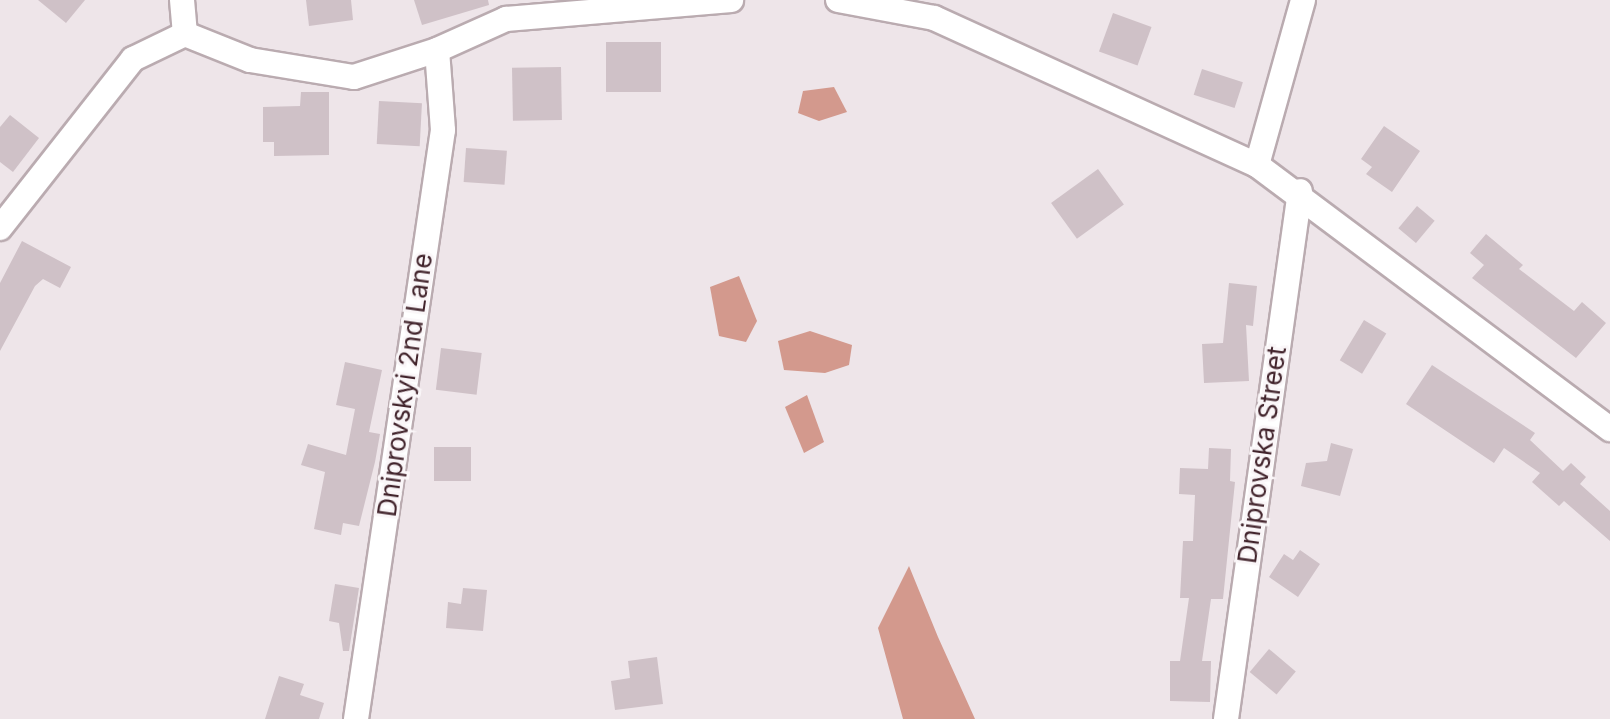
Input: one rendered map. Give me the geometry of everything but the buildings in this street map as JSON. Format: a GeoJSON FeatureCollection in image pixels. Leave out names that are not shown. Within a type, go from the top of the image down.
{"type":"FeatureCollection","features":[{"type":"Feature","properties":{"kind":"street"},"geometry":{"type":"LineString","coordinates":[[182,0],[185,34]]}},
{"type":"Feature","properties":{"kind":"street"},"geometry":{"type":"LineString","coordinates":[[0,228],[133,59],[185,34],[250,60],[354,77],[437,50],[506,19],[731,0]]}},
{"type":"Feature","properties":{"kind":"street"},"geometry":{"type":"LineString","coordinates":[[838,0],[934,18],[1257,165],[1300,191],[1610,429]]}},
{"type":"Feature","properties":{"kind":"street"},"geometry":{"type":"LineString","coordinates":[[1257,165],[1303,0]]}},
{"type":"Feature","properties":{"kind":"street","name":"Dniprovskyi 2nd Lane"},"geometry":{"type":"LineString","coordinates":[[356,719],[443,130],[437,50]]}},
{"type":"Feature","properties":{"kind":"street","name":"Dniprovska Street"},"geometry":{"type":"LineString","coordinates":[[1226,719],[1300,191]]}},
{"type":"Feature","properties":{"kind":"shaded area"},"geometry":{"type":"Polygon","coordinates":[[[834,87],[847,112],[819,121],[798,113],[803,91],[834,87]]]}},
{"type":"Feature","properties":{"kind":"shaded area"},"geometry":{"type":"Polygon","coordinates":[[[739,276],[757,321],[746,342],[719,336],[710,287],[739,276]]]}},
{"type":"Feature","properties":{"kind":"shaded area"},"geometry":{"type":"Polygon","coordinates":[[[810,331],[852,345],[849,365],[825,373],[784,370],[778,341],[810,331]]]}},
{"type":"Feature","properties":{"kind":"shaded area"},"geometry":{"type":"Polygon","coordinates":[[[807,395],[824,442],[804,453],[785,407],[807,395]]]}},
{"type":"Feature","properties":{"kind":"shaded area"},"geometry":{"type":"Polygon","coordinates":[[[909,566],[975,719],[903,719],[878,628],[909,566]]]}}]}
